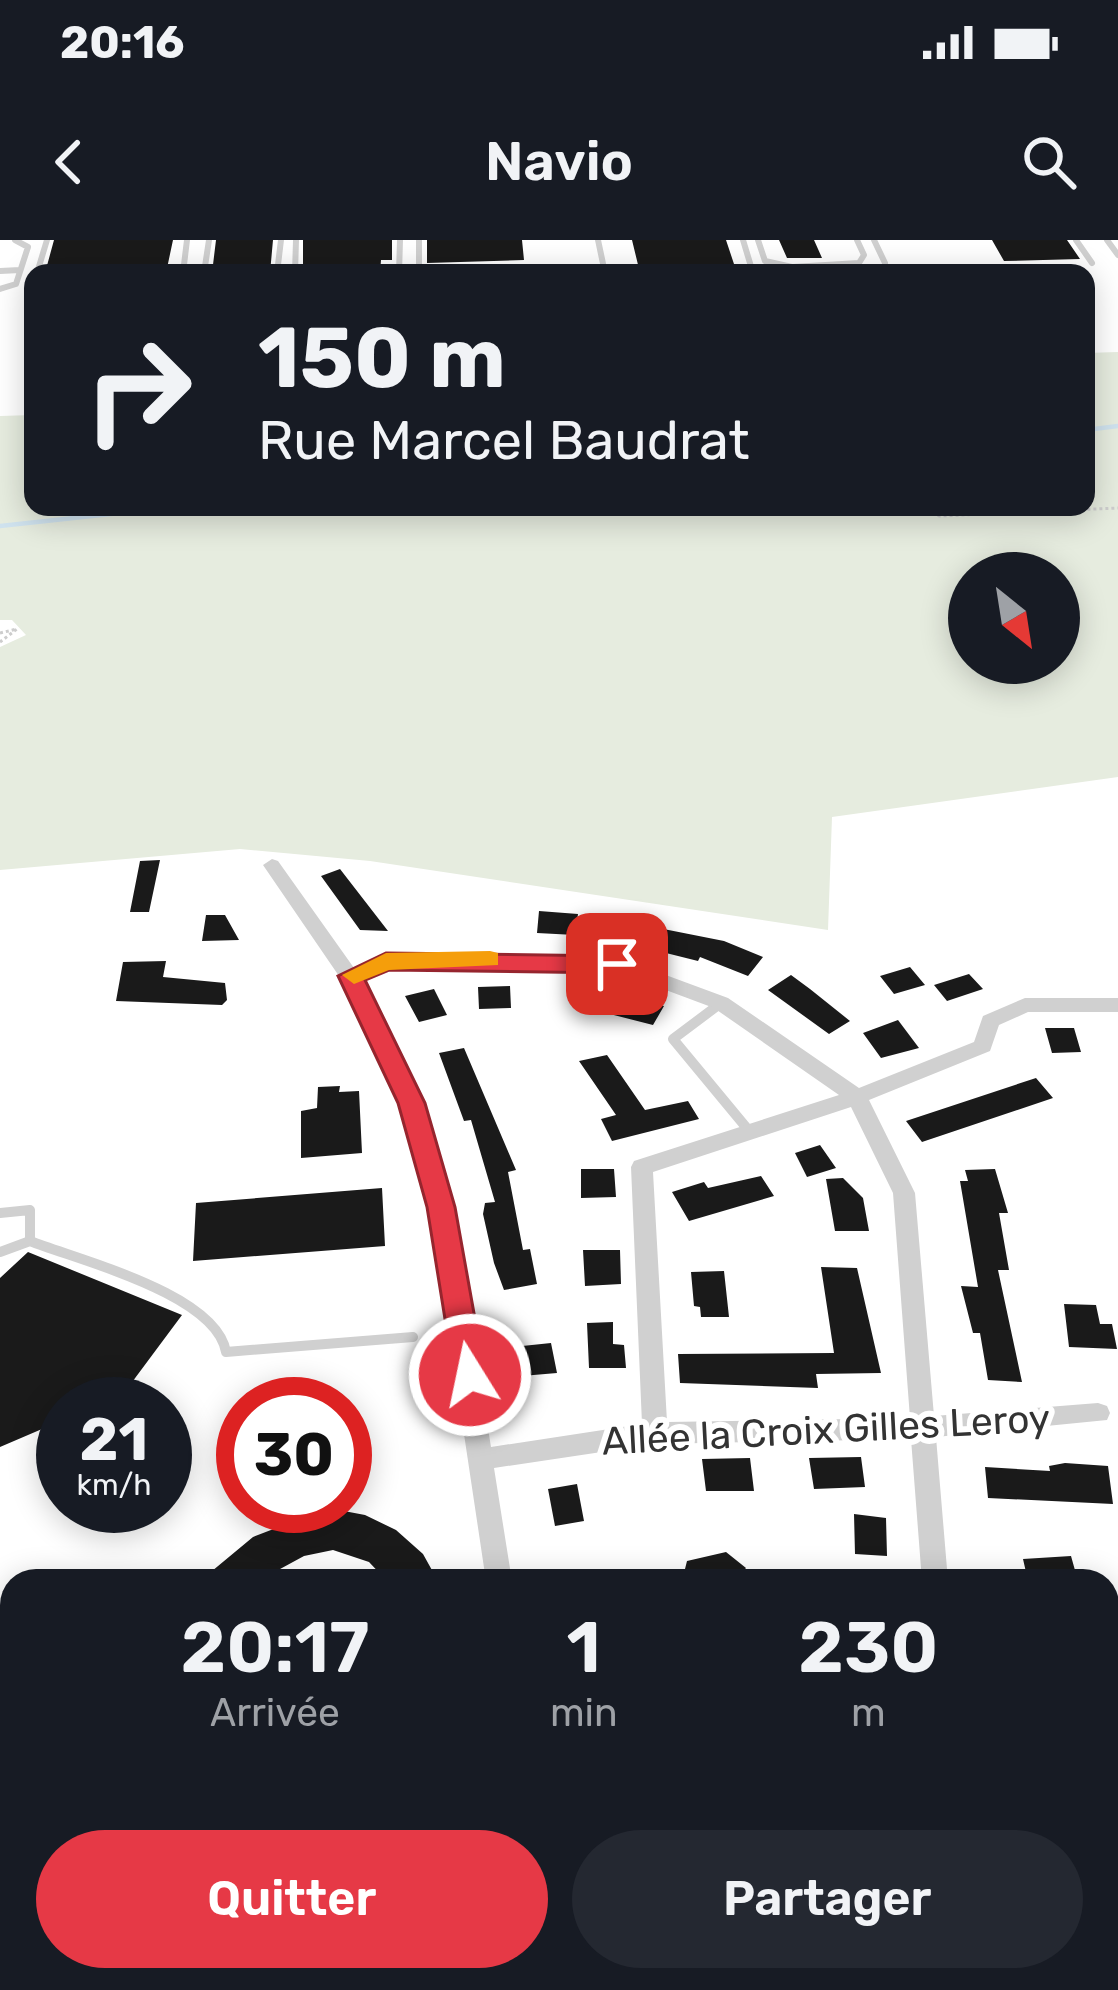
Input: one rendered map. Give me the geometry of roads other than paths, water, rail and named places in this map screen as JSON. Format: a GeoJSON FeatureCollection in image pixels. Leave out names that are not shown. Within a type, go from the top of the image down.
{"type":"FeatureCollection","features":[{"type":"Feature","properties":{"kind":"street"},"geometry":{"type":"LineString","coordinates":[[272,865],[350,976],[412,1103],[435,1186],[484,1459],[498,1569]]}},
{"type":"Feature","properties":{"kind":"street"},"geometry":{"type":"LineString","coordinates":[[350,976],[386,962],[581,960],[652,974],[721,1003],[857,1097],[904,1193],[934,1569]]}},
{"type":"Feature","properties":{"kind":"street"},"geometry":{"type":"LineString","coordinates":[[655,1433],[643,1167],[857,1097],[983,1046],[990,1021],[1025,1005],[1118,1005]]}},
{"type":"Feature","properties":{"kind":"street","name":"Allée la Croix Gilles Leroy"},"geometry":{"type":"LineString","coordinates":[[484,1459],[655,1433],[921,1428],[1098,1414]]}},
{"type":"Feature","properties":{"kind":"lane"},"geometry":{"type":"LineString","coordinates":[[15,240],[26,245],[46,242],[40,264]]}},
{"type":"Feature","properties":{"kind":"lane"},"geometry":{"type":"LineString","coordinates":[[758,240],[765,261],[777,264]]}},
{"type":"Feature","properties":{"kind":"lane"},"geometry":{"type":"LineString","coordinates":[[846,264],[859,263],[864,255],[857,240]]}},
{"type":"Feature","properties":{"kind":"lane"},"geometry":{"type":"LineString","coordinates":[[874,240],[885,263]]}},
{"type":"Feature","properties":{"kind":"lane"},"geometry":{"type":"LineString","coordinates":[[1076,240],[1092,263]]}},
{"type":"Feature","properties":{"kind":"lane"},"geometry":{"type":"LineString","coordinates":[[1107,240],[1118,255]]}},
{"type":"Feature","properties":{"kind":"lane"},"geometry":{"type":"LineString","coordinates":[[0,289],[16,284],[26,245]]}},
{"type":"Feature","properties":{"kind":"lane"},"geometry":{"type":"LineString","coordinates":[[30,264],[41,261]]}},
{"type":"Feature","properties":{"kind":"lane"},"geometry":{"type":"LineString","coordinates":[[0,271],[22,266]]}},
{"type":"Feature","properties":{"kind":"lane"},"geometry":{"type":"LineString","coordinates":[[721,1003],[673,1039],[750,1132]]}},
{"type":"Feature","properties":{"kind":"lane"},"geometry":{"type":"LineString","coordinates":[[0,1213],[30,1210],[30,1241]]}},
{"type":"Feature","properties":{"kind":"lane"},"geometry":{"type":"LineString","coordinates":[[1,1254],[30,1241],[210,1315],[225,1339],[226,1352],[413,1336]]}},
{"type":"Feature","properties":{"kind":"waterway"},"geometry":{"type":"LineString","coordinates":[[1095,429],[1118,426]]}},
{"type":"Feature","properties":{"kind":"waterway"},"geometry":{"type":"LineString","coordinates":[[0,526],[92,516]]}}]}
